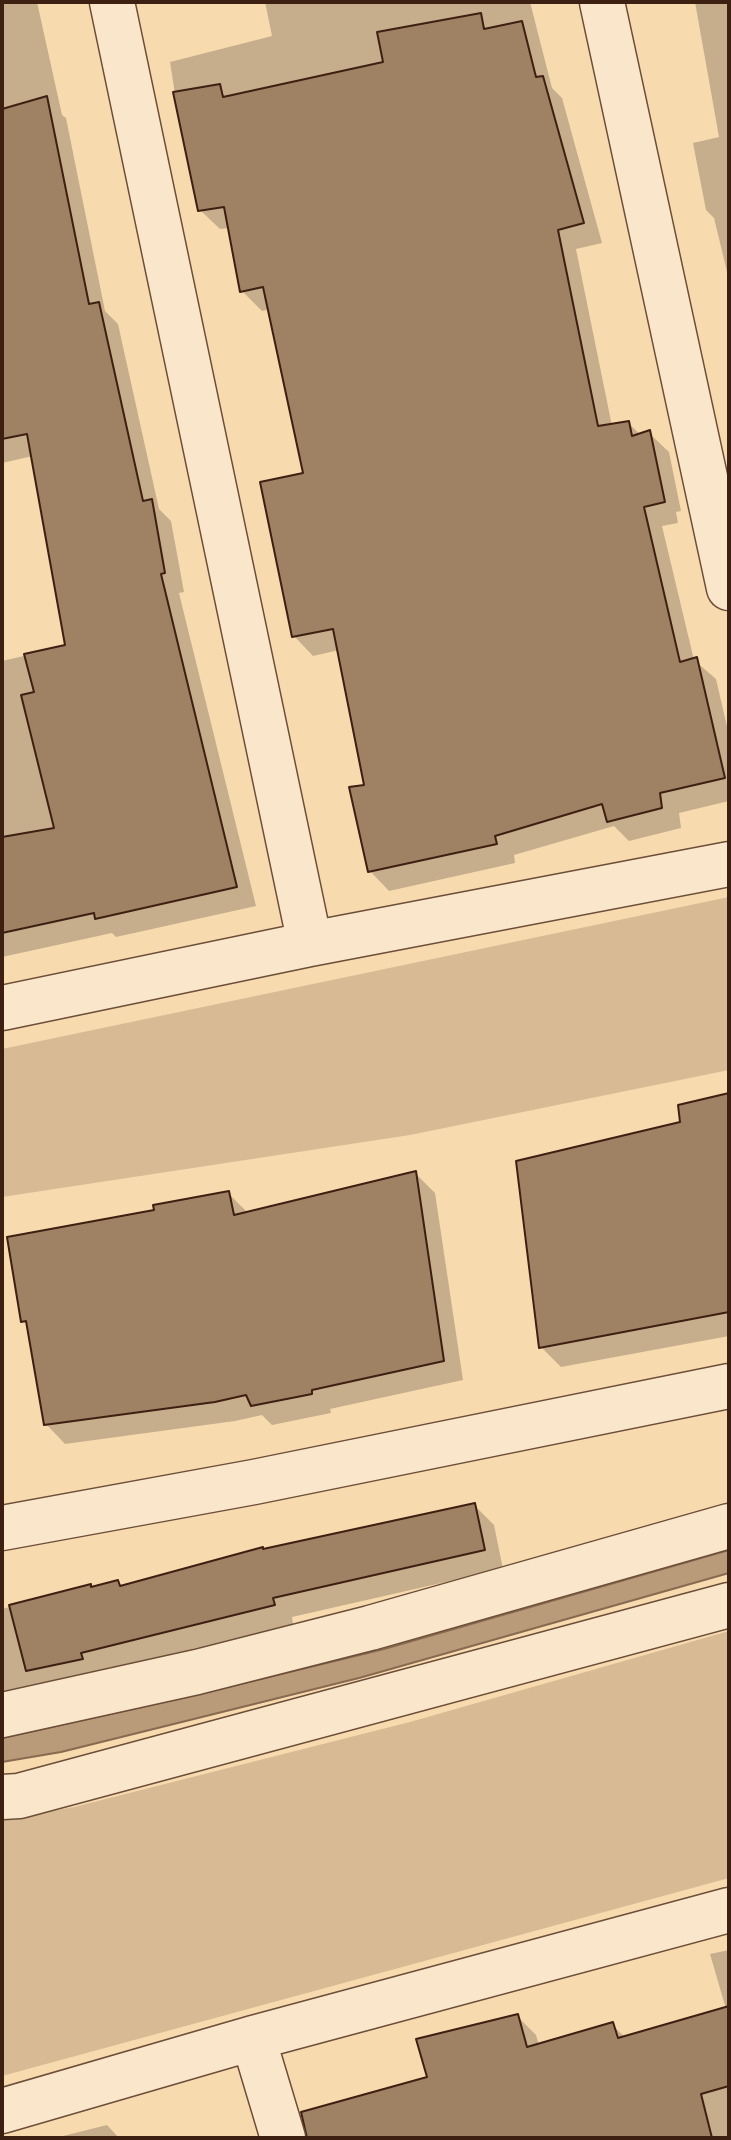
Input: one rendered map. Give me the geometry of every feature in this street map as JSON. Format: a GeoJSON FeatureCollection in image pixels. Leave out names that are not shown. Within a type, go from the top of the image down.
{"type":"FeatureCollection","features":[{"type":"Feature","properties":{"kind":"street"},"geometry":{"type":"LineString","coordinates":[[112,2],[310,944]]}},
{"type":"Feature","properties":{"kind":"street"},"geometry":{"type":"LineString","coordinates":[[602,2],[729,588]]}},
{"type":"Feature","properties":{"kind":"street"},"geometry":{"type":"LineString","coordinates":[[2,1008],[310,944],[729,864]]}},
{"type":"Feature","properties":{"kind":"street"},"geometry":{"type":"LineString","coordinates":[[2,1528],[254,1482],[729,1386]]}},
{"type":"Feature","properties":{"kind":"street"},"geometry":{"type":"LineString","coordinates":[[2,1715],[197,1672],[370,1628],[729,1526]]}},
{"type":"Feature","properties":{"kind":"street"},"geometry":{"type":"LineString","coordinates":[[2,1797],[19,1796],[729,1605]]}},
{"type":"Feature","properties":{"kind":"street"},"geometry":{"type":"LineString","coordinates":[[2,2111],[253,2038],[729,1910]]}},
{"type":"Feature","properties":{"kind":"street"},"geometry":{"type":"LineString","coordinates":[[253,2038],[283,2138]]}},
{"type":"Feature","properties":{"kind":"shaded area"},"geometry":{"type":"Polygon","coordinates":[[[729,897],[729,1070],[410,1135],[2,1197],[2,1049],[729,897]]]}},
{"type":"Feature","properties":{"kind":"shaded area"},"geometry":{"type":"Polygon","coordinates":[[[729,1550],[729,1573],[359,1678],[61,1752],[2,1762],[2,1738],[384,1649],[729,1550]]]}},
{"type":"Feature","properties":{"kind":"shaded area"},"geometry":{"type":"Polygon","coordinates":[[[729,1631],[729,1878],[2,2076],[2,1820],[74,1807],[410,1722],[729,1631]]]}},
{"type":"Feature","properties":{"kind":"building"},"geometry":{"type":"Polygon","coordinates":[[[481,13],[484,29],[522,21],[536,77],[543,76],[584,223],[558,230],[598,426],[629,421],[632,436],[650,430],[665,502],[644,507],[680,662],[697,657],[725,778],[660,793],[662,808],[607,822],[602,804],[495,836],[497,844],[368,872],[349,787],[364,785],[333,629],[292,637],[260,482],[303,473],[263,287],[240,292],[224,207],[198,211],[173,92],[220,84],[223,97],[383,62],[377,32],[481,13]]]}},
{"type":"Feature","properties":{"kind":"building"},"geometry":{"type":"Polygon","coordinates":[[[47,96],[89,304],[99,302],[143,501],[152,499],[165,573],[161,574],[237,887],[95,919],[94,913],[2,933],[2,837],[54,828],[21,695],[34,692],[24,654],[65,645],[27,434],[2,439],[2,109],[47,96]]]}},
{"type":"Feature","properties":{"kind":"building"},"geometry":{"type":"Polygon","coordinates":[[[729,1093],[729,1312],[539,1348],[516,1161],[680,1122],[678,1105],[729,1093]]]}},
{"type":"Feature","properties":{"kind":"building"},"geometry":{"type":"Polygon","coordinates":[[[416,1171],[444,1361],[251,1406],[246,1395],[44,1425],[26,1321],[21,1322],[7,1237],[154,1210],[153,1205],[229,1191],[234,1215],[416,1171]]]}},
{"type":"Feature","properties":{"kind":"building"},"geometry":{"type":"Polygon","coordinates":[[[475,1503],[485,1550],[273,1598],[275,1605],[81,1653],[83,1659],[26,1671],[9,1605],[91,1584],[91,1587],[118,1580],[120,1586],[263,1547],[475,1503]]]}},
{"type":"Feature","properties":{"kind":"building"},"geometry":{"type":"Polygon","coordinates":[[[729,2006],[729,2086],[701,2094],[712,2138],[307,2138],[301,2112],[427,2077],[416,2039],[518,2014],[527,2047],[613,2022],[618,2038],[729,2006]]]}}]}
